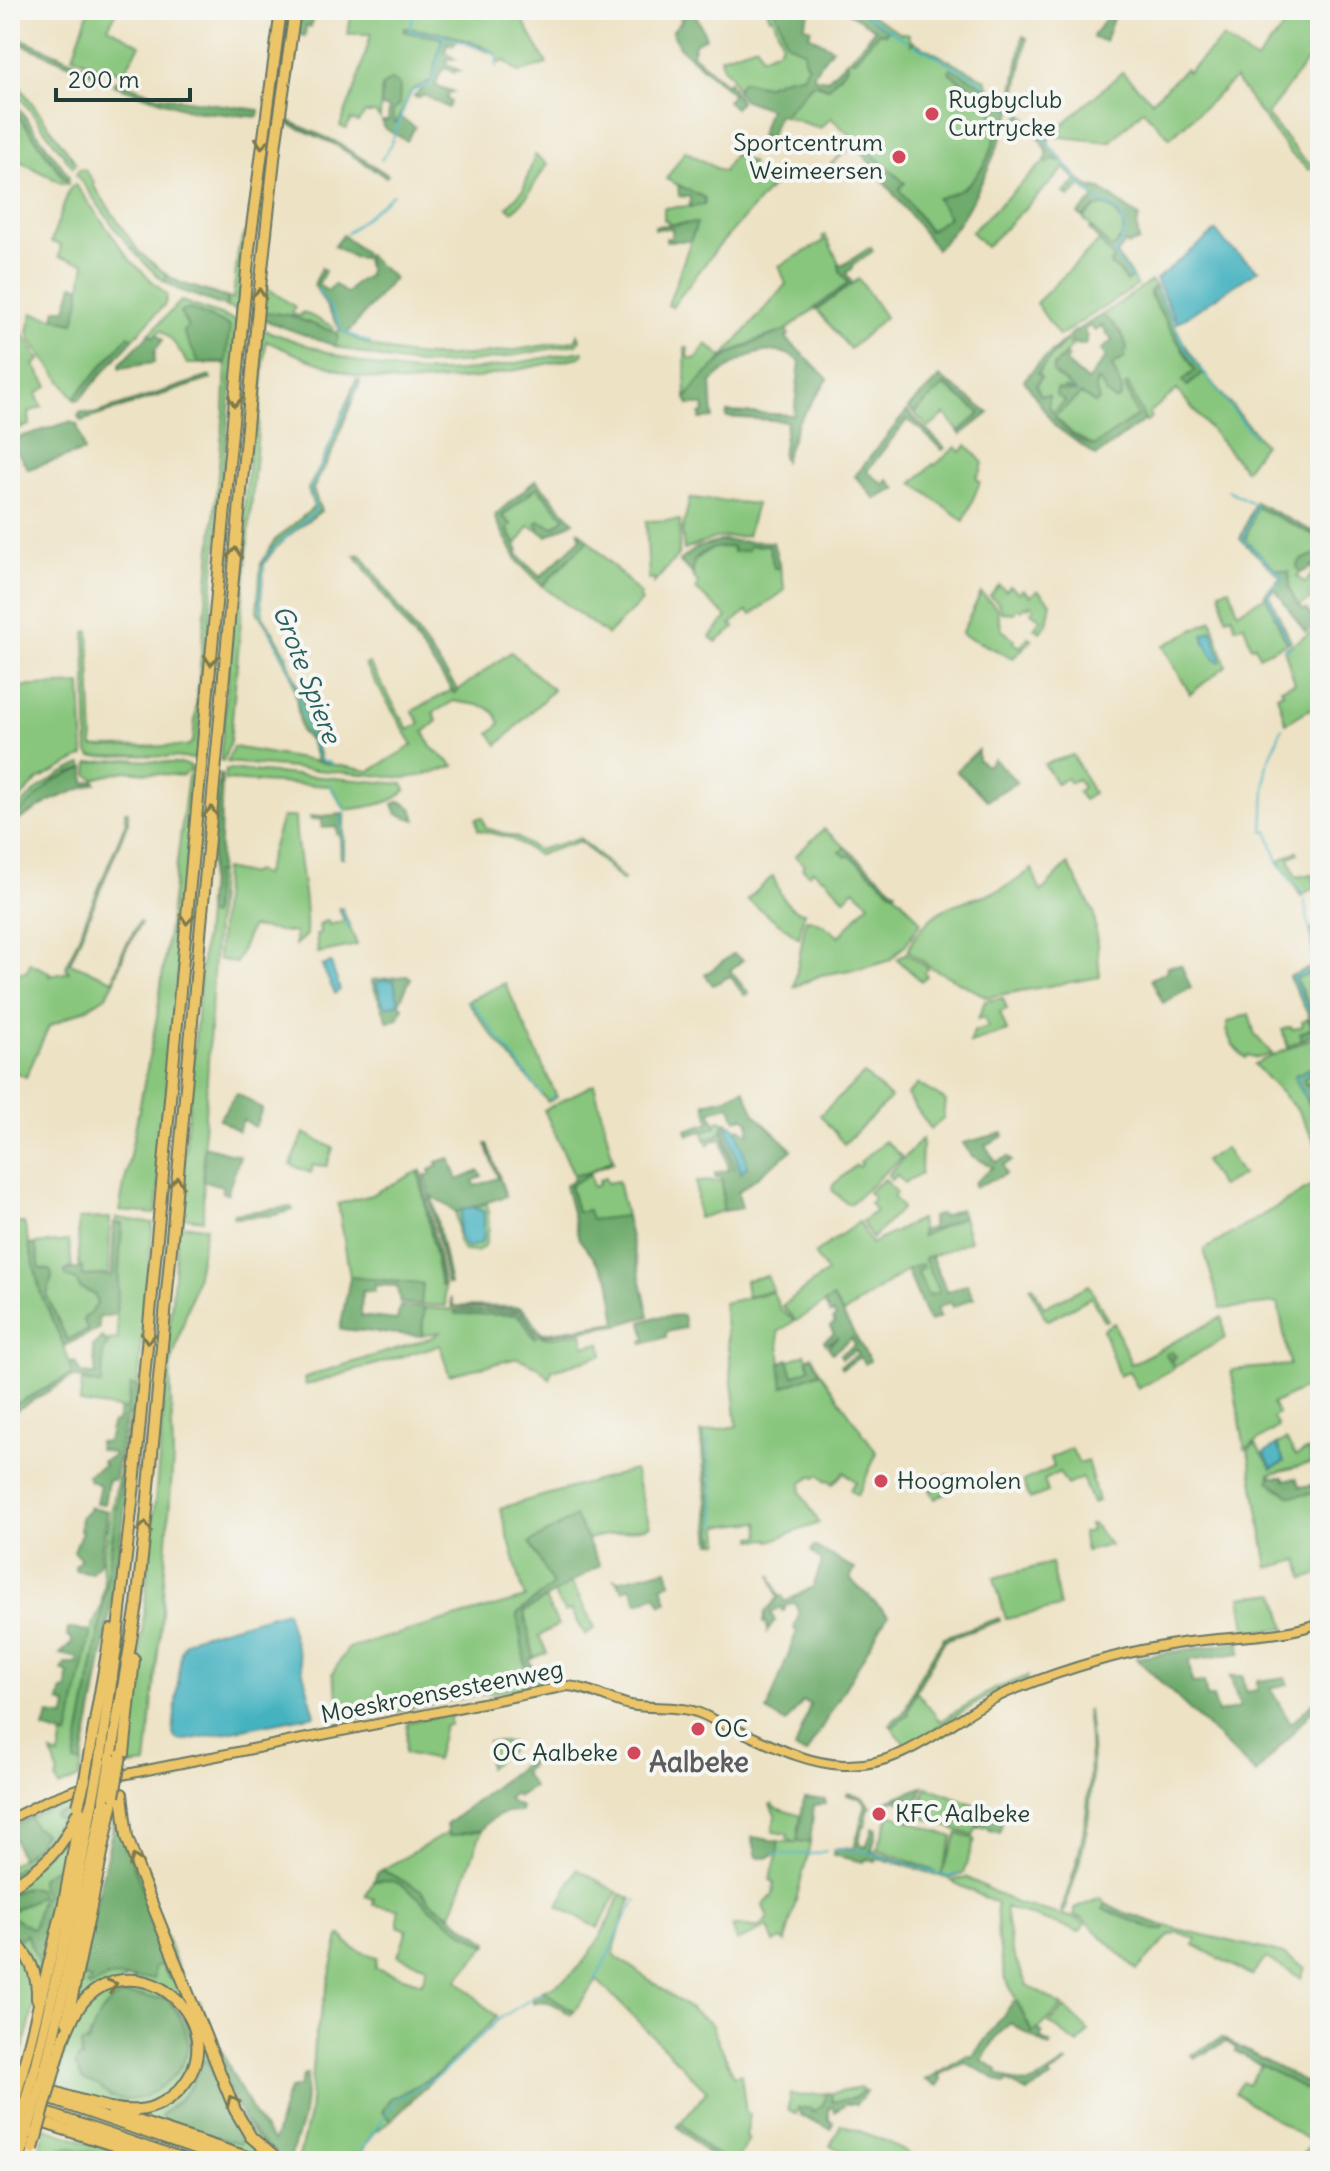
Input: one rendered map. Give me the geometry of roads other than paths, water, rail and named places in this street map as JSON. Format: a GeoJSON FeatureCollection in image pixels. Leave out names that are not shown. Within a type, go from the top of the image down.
{"type":"FeatureCollection","features":[{"type":"Feature","properties":{"kind":"highway"},"geometry":{"type":"LineString","coordinates":[[63,2040],[113,1796],[122,1590],[156,1260],[249,249],[281,10]]}},
{"type":"Feature","properties":{"kind":"highway"},"geometry":{"type":"LineString","coordinates":[[30,2161],[24,2145],[42,2061],[113,1796],[114,1757],[137,1605],[261,273],[295,10]]}},
{"type":"Feature","properties":{"kind":"highway"},"geometry":{"type":"LineString","coordinates":[[18,2161],[24,2145],[73,1906],[85,1779],[115,1605],[122,1590]]}},
{"type":"Feature","properties":{"kind":"highway"},"geometry":{"type":"LineString","coordinates":[[10,1887],[49,1859],[69,1832],[125,1733],[138,1624],[137,1605]]}},
{"type":"Feature","properties":{"kind":"highway"},"geometry":{"type":"LineString","coordinates":[[113,1796],[135,1861],[229,2096],[251,2137],[279,2161]]}},
{"type":"Feature","properties":{"kind":"highway"},"geometry":{"type":"LineString","coordinates":[[35,2025],[84,1804]]}},
{"type":"Feature","properties":{"kind":"highway"},"geometry":{"type":"LineString","coordinates":[[10,1938],[26,1954],[34,1973],[37,1985],[35,2025],[42,2061]]}},
{"type":"Feature","properties":{"kind":"highway"},"geometry":{"type":"LineString","coordinates":[[10,2118],[42,2061],[63,2040],[85,2000],[108,1984],[132,1980],[153,1984],[171,1994],[189,2015],[196,2039],[191,2072],[178,2091],[162,2103],[129,2111],[72,2098]]}},
{"type":"Feature","properties":{"kind":"highway"},"geometry":{"type":"LineString","coordinates":[[10,2076],[259,2161]]}},
{"type":"Feature","properties":{"kind":"highway"},"geometry":{"type":"LineString","coordinates":[[10,2085],[229,2161]]}},
{"type":"Feature","properties":{"kind":"highway"},"geometry":{"type":"LineString","coordinates":[[10,2100],[186,2161]]}},
{"type":"Feature","properties":{"kind":"highway"},"geometry":{"type":"LineString","coordinates":[[10,2111],[163,2161]]}},
{"type":"Feature","properties":{"kind":"highway"},"geometry":{"type":"LineString","coordinates":[[83,2133],[133,2161]]}},
{"type":"Feature","properties":{"kind":"highway"},"geometry":{"type":"LineString","coordinates":[[10,2156],[24,2145]]}},
{"type":"Feature","properties":{"kind":"main road","name":"Moeskroensesteenweg"},"geometry":{"type":"LineString","coordinates":[[10,1819],[73,1789],[156,1767],[567,1686],[634,1705],[695,1711],[789,1754],[834,1764],[857,1765],[909,1751],[990,1700],[1021,1686],[1076,1669],[1174,1645],[1274,1634],[1320,1623]]}},
{"type":"Feature","properties":{"kind":"water"},"geometry":{"type":"Polygon","coordinates":[[[1216,231],[1227,245],[1258,270],[1177,323],[1156,279],[1216,231]]]}},
{"type":"Feature","properties":{"kind":"water"},"geometry":{"type":"Polygon","coordinates":[[[1212,630],[1220,662],[1211,654],[1203,635],[1212,630]]]}},
{"type":"Feature","properties":{"kind":"water"},"geometry":{"type":"Polygon","coordinates":[[[331,963],[340,990],[335,994],[322,966],[331,963]]]}},
{"type":"Feature","properties":{"kind":"water"},"geometry":{"type":"Polygon","coordinates":[[[394,981],[399,1003],[387,1007],[376,983],[394,981]]]}},
{"type":"Feature","properties":{"kind":"water"},"geometry":{"type":"Polygon","coordinates":[[[732,1124],[737,1130],[748,1165],[741,1173],[727,1125],[732,1124]]]}},
{"type":"Feature","properties":{"kind":"water"},"geometry":{"type":"Polygon","coordinates":[[[472,1207],[484,1212],[484,1235],[481,1243],[467,1248],[459,1235],[459,1225],[462,1210],[472,1207]]]}},
{"type":"Feature","properties":{"kind":"water"},"geometry":{"type":"Polygon","coordinates":[[[1277,1445],[1284,1462],[1272,1468],[1264,1453],[1277,1445]]]}},
{"type":"Feature","properties":{"kind":"water"},"geometry":{"type":"Polygon","coordinates":[[[286,1611],[315,1715],[182,1741],[176,1739],[173,1733],[181,1651],[185,1643],[194,1637],[286,1611]]]}},
{"type":"Feature","properties":{"kind":"waterway","name":"Grote Spiere"},"geometry":{"type":"LineString","coordinates":[[381,160],[391,144],[412,91],[429,85],[433,80],[443,41],[443,35],[410,31],[414,10]]}},
{"type":"Feature","properties":{"kind":"waterway"},"geometry":{"type":"LineString","coordinates":[[858,10],[907,41]]}},
{"type":"Feature","properties":{"kind":"waterway"},"geometry":{"type":"LineString","coordinates":[[445,36],[490,51],[497,57],[496,67]]}},
{"type":"Feature","properties":{"kind":"waterway"},"geometry":{"type":"LineString","coordinates":[[913,44],[973,76],[1011,107]]}},
{"type":"Feature","properties":{"kind":"waterway"},"geometry":{"type":"LineString","coordinates":[[1022,116],[1079,182],[1097,200],[1113,207],[1121,216],[1126,229],[1114,255],[1134,282]]}},
{"type":"Feature","properties":{"kind":"waterway","name":"Grote Spiere"},"geometry":{"type":"LineString","coordinates":[[347,233],[393,194]]}},
{"type":"Feature","properties":{"kind":"waterway","name":"Grote Spiere"},"geometry":{"type":"LineString","coordinates":[[317,289],[342,331],[370,343]]}},
{"type":"Feature","properties":{"kind":"waterway"},"geometry":{"type":"LineString","coordinates":[[1156,289],[1187,351],[1254,437]]}},
{"type":"Feature","properties":{"kind":"waterway","name":"Grote Spiere"},"geometry":{"type":"LineString","coordinates":[[331,765],[320,760],[306,728],[287,662],[263,618],[260,601],[267,555],[316,510],[310,488],[360,384]]}},
{"type":"Feature","properties":{"kind":"waterway"},"geometry":{"type":"LineString","coordinates":[[1228,490],[1256,505],[1243,539],[1284,578],[1267,594],[1288,640]]}},
{"type":"Feature","properties":{"kind":"waterway"},"geometry":{"type":"LineString","coordinates":[[1285,650],[1291,647]]}},
{"type":"Feature","properties":{"kind":"waterway"},"geometry":{"type":"LineString","coordinates":[[1282,728],[1266,768],[1263,832],[1268,831],[1278,862],[1302,894]]}},
{"type":"Feature","properties":{"kind":"waterway","name":"Grote Spiere"},"geometry":{"type":"LineString","coordinates":[[329,785],[345,810]]}},
{"type":"Feature","properties":{"kind":"waterway","name":"Grote Spiere"},"geometry":{"type":"LineString","coordinates":[[343,857],[342,816],[346,815]]}},
{"type":"Feature","properties":{"kind":"waterway"},"geometry":{"type":"LineString","coordinates":[[1304,899],[1317,968],[1292,978],[1320,1031]]}},
{"type":"Feature","properties":{"kind":"waterway","name":"Grote Spiere"},"geometry":{"type":"LineString","coordinates":[[341,909],[349,929]]}},
{"type":"Feature","properties":{"kind":"waterway","name":"Grote Spiere"},"geometry":{"type":"LineString","coordinates":[[471,1002],[542,1095]]}},
{"type":"Feature","properties":{"kind":"waterway"},"geometry":{"type":"LineString","coordinates":[[1320,1065],[1296,1077],[1320,1121]]}},
{"type":"Feature","properties":{"kind":"waterway","name":"Grote Spiere"},"geometry":{"type":"LineString","coordinates":[[550,1099],[555,1096]]}},
{"type":"Feature","properties":{"kind":"waterway"},"geometry":{"type":"LineString","coordinates":[[708,1439],[717,1525]]}},
{"type":"Feature","properties":{"kind":"waterway"},"geometry":{"type":"LineString","coordinates":[[10,1880],[43,1852],[66,1815]]}},
{"type":"Feature","properties":{"kind":"waterway"},"geometry":{"type":"LineString","coordinates":[[833,1850],[861,1850],[949,1877],[957,1874]]}},
{"type":"Feature","properties":{"kind":"waterway"},"geometry":{"type":"LineString","coordinates":[[774,1854],[826,1851]]}},
{"type":"Feature","properties":{"kind":"waterway"},"geometry":{"type":"LineString","coordinates":[[595,1980],[637,1900]]}},
{"type":"Feature","properties":{"kind":"waterway"},"geometry":{"type":"LineString","coordinates":[[355,2161],[395,2100],[440,2075],[499,2019],[542,1992]]}},
{"type":"Feature","properties":{"kind":"place","name":"Rugbyclub Curtrycke"},"geometry":{"type":"Point","coordinates":[932,114]}},
{"type":"Feature","properties":{"kind":"place","name":"Sportcentrum Weimeersen"},"geometry":{"type":"Point","coordinates":[899,157]}},
{"type":"Feature","properties":{"kind":"place","name":"Hoogmolen"},"geometry":{"type":"Point","coordinates":[881,1481]}},
{"type":"Feature","properties":{"kind":"place","name":"OC"},"geometry":{"type":"Point","coordinates":[698,1729]}},
{"type":"Feature","properties":{"kind":"place","name":"OC Aalbeke"},"geometry":{"type":"Point","coordinates":[634,1753]}},
{"type":"Feature","properties":{"kind":"place","name":"KFC Aalbeke"},"geometry":{"type":"Point","coordinates":[879,1814]}},
{"type":"Feature","properties":{"kind":"district","name":"Aalbeke"},"geometry":{"type":"Point","coordinates":[699,1762]}}]}
